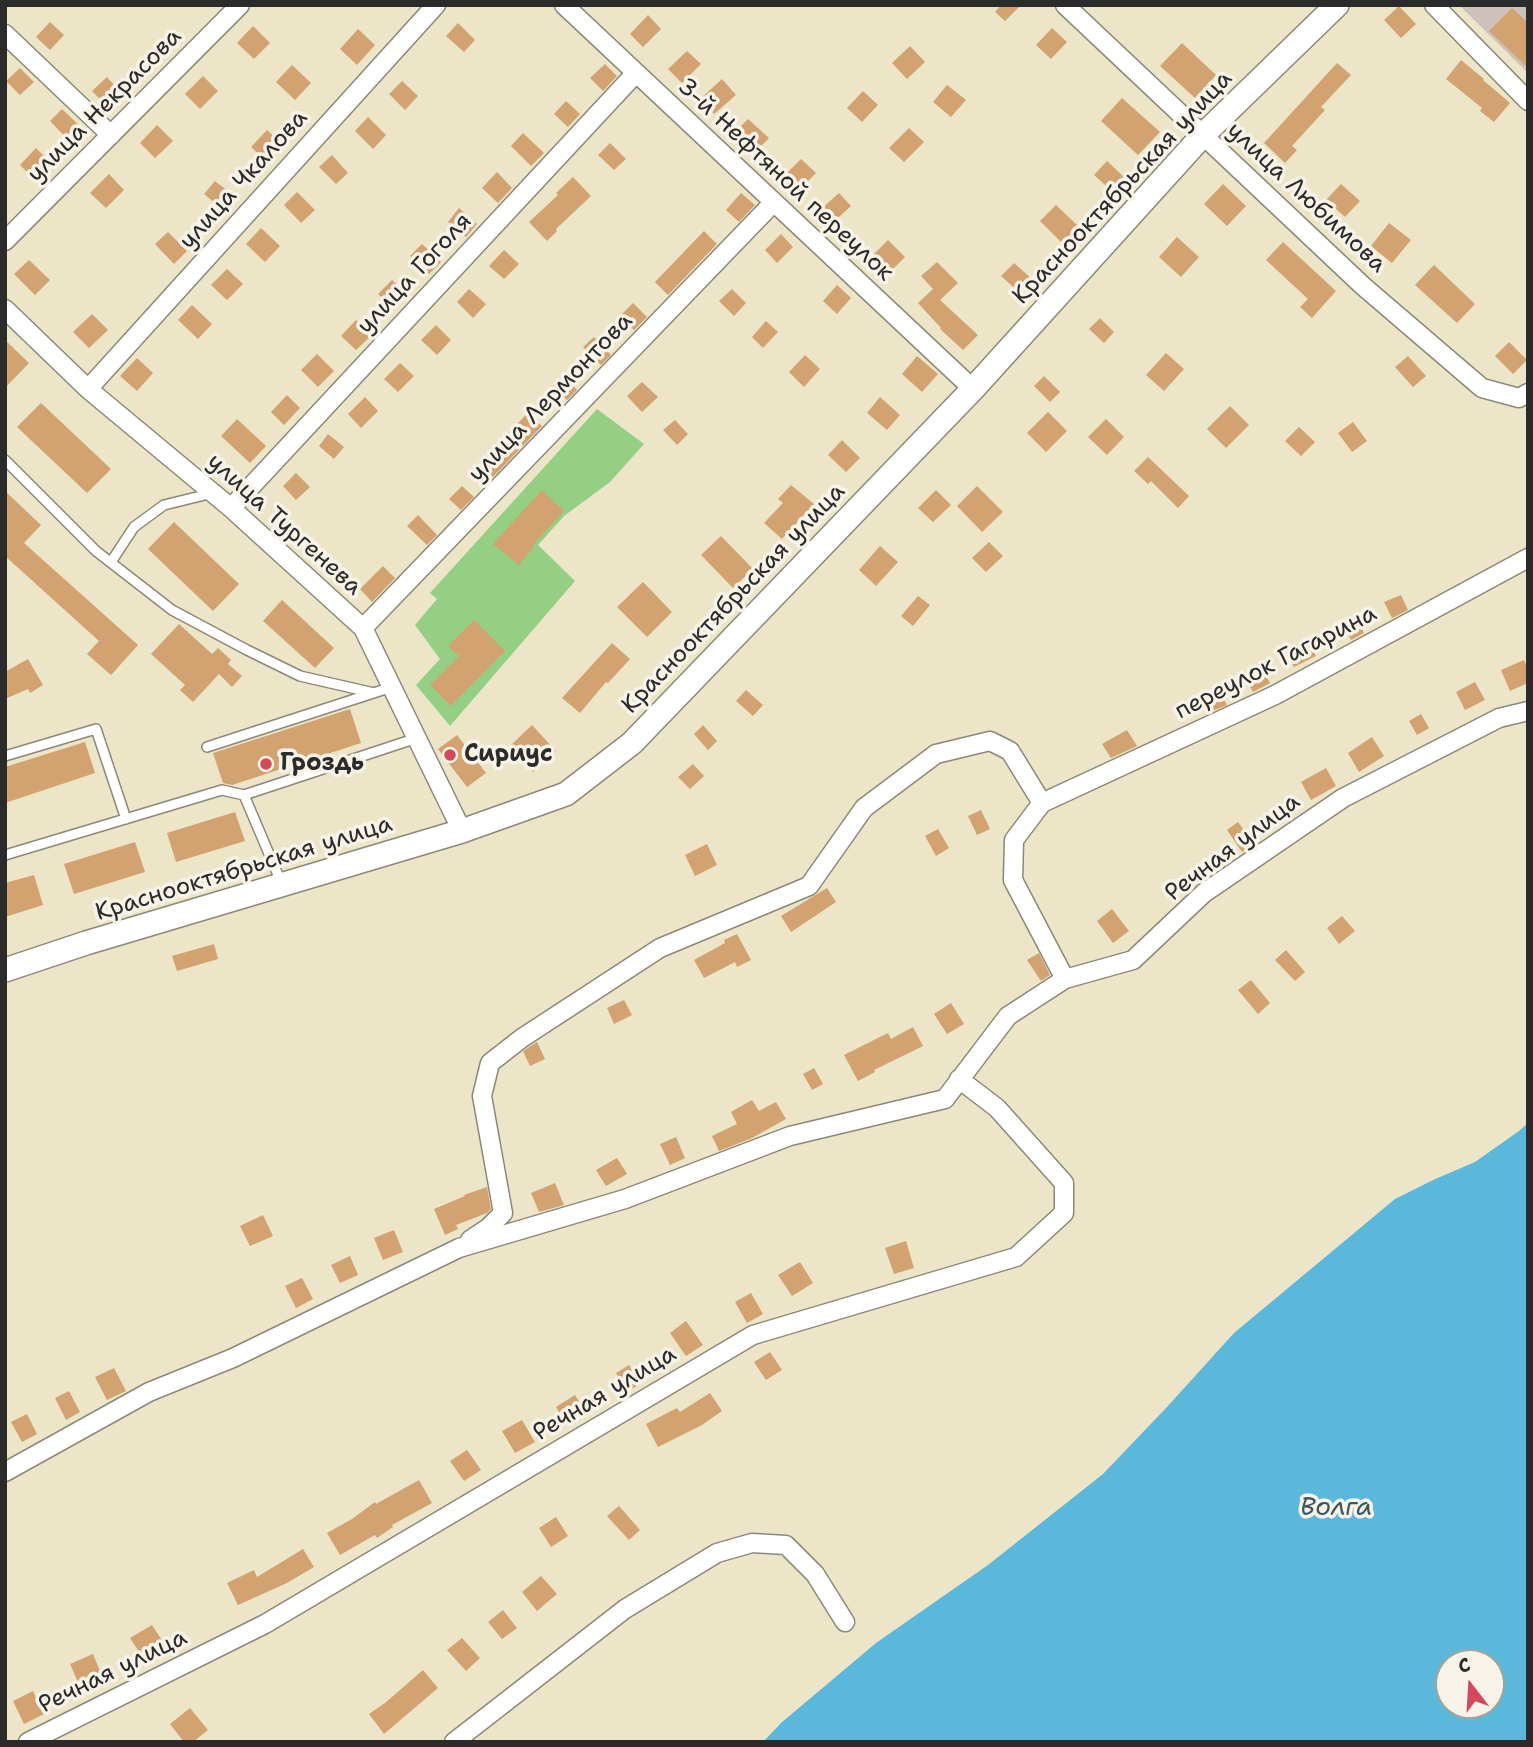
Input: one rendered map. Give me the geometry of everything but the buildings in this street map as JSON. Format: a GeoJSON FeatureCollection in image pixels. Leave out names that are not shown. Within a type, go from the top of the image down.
{"type":"FeatureCollection","features":[{"type":"Feature","properties":{"kind":"street","name":"улица Некрасова"},"geometry":{"type":"LineString","coordinates":[[5,241],[240,5]]}},
{"type":"Feature","properties":{"kind":"street","name":"улица Чкалова"},"geometry":{"type":"LineString","coordinates":[[88,388],[436,5]]}},
{"type":"Feature","properties":{"kind":"street","name":"3-й Нефтяной переулок"},"geometry":{"type":"LineString","coordinates":[[564,5],[973,389]]}},
{"type":"Feature","properties":{"kind":"street","name":"улица Любимова"},"geometry":{"type":"LineString","coordinates":[[1065,5],[1363,286],[1482,388],[1519,398],[1528,393]]}},
{"type":"Feature","properties":{"kind":"street","name":"Краснооктябрьская улица"},"geometry":{"type":"LineString","coordinates":[[5,970],[86,943],[462,831],[566,794],[632,743],[973,389],[1203,135],[1336,5]]}},
{"type":"Feature","properties":{"kind":"street"},"geometry":{"type":"LineString","coordinates":[[1434,5],[1528,101]]}},
{"type":"Feature","properties":{"kind":"street"},"geometry":{"type":"LineString","coordinates":[[5,34],[111,135]]}},
{"type":"Feature","properties":{"kind":"street","name":"улица Гоголя"},"geometry":{"type":"LineString","coordinates":[[231,508],[635,74]]}},
{"type":"Feature","properties":{"kind":"street","name":"улица Лермонтова"},"geometry":{"type":"LineString","coordinates":[[363,628],[774,202]]}},
{"type":"Feature","properties":{"kind":"street","name":"улица Тургенева"},"geometry":{"type":"LineString","coordinates":[[5,309],[88,388],[231,508],[363,628],[462,831]]}},
{"type":"Feature","properties":{"kind":"street","name":"переулок Гагарина"},"geometry":{"type":"LineString","coordinates":[[1042,803],[1275,695],[1528,558]]}},
{"type":"Feature","properties":{"kind":"street","name":"Речная улица"},"geometry":{"type":"LineString","coordinates":[[5,1472],[149,1392],[233,1358],[459,1248],[625,1199],[790,1136],[945,1099],[1008,1016],[1065,979],[1133,960],[1204,893],[1343,798],[1499,718],[1528,711]]}},
{"type":"Feature","properties":{"kind":"street"},"geometry":{"type":"LineString","coordinates":[[459,1248],[488,1228],[503,1213],[482,1096],[490,1063],[522,1038],[660,948],[809,887],[864,808],[936,754],[990,741],[1010,751],[1042,803],[1014,840],[1013,880],[1065,979]]}},
{"type":"Feature","properties":{"kind":"street","name":"Речная улица"},"geometry":{"type":"LineString","coordinates":[[28,1742],[265,1624],[752,1335],[1016,1257],[1064,1213],[1064,1183],[997,1108],[960,1079]]}},
{"type":"Feature","properties":{"kind":"street"},"geometry":{"type":"LineString","coordinates":[[454,1742],[625,1609],[717,1553],[752,1543],[786,1545],[815,1574],[845,1622]]}},
{"type":"Feature","properties":{"kind":"lane"},"geometry":{"type":"LineString","coordinates":[[5,460],[96,551],[173,610],[300,676],[374,693]]}},
{"type":"Feature","properties":{"kind":"lane"},"geometry":{"type":"LineString","coordinates":[[111,562],[134,527],[164,505],[213,493]]}},
{"type":"Feature","properties":{"kind":"lane"},"geometry":{"type":"LineString","coordinates":[[207,747],[391,687]]}},
{"type":"Feature","properties":{"kind":"lane"},"geometry":{"type":"LineString","coordinates":[[5,756],[96,729],[126,819]]}},
{"type":"Feature","properties":{"kind":"lane"},"geometry":{"type":"LineString","coordinates":[[5,855],[222,790],[244,795],[417,738]]}},
{"type":"Feature","properties":{"kind":"lane"},"geometry":{"type":"LineString","coordinates":[[244,795],[282,884]]}},
{"type":"Feature","properties":{"kind":"shaded area"},"geometry":{"type":"Polygon","coordinates":[[[1459,5],[1528,5],[1528,73],[1459,5]]]}},
{"type":"Feature","properties":{"kind":"green space"},"geometry":{"type":"Polygon","coordinates":[[[597,409],[644,444],[610,482],[564,516],[538,545],[575,581],[450,726],[416,685],[440,659],[415,625],[437,599],[430,593],[597,409]]]}},
{"type":"Feature","properties":{"kind":"water","name":"Волга"},"geometry":{"type":"Polygon","coordinates":[[[1528,1123],[1528,1742],[763,1742],[781,1723],[876,1643],[988,1565],[1103,1474],[1234,1333],[1395,1199],[1475,1162],[1528,1123]]]}},
{"type":"Feature","properties":{"kind":"place","name":"Сириус"},"geometry":{"type":"Point","coordinates":[450,755]}},
{"type":"Feature","properties":{"kind":"place","name":"Гроздь"},"geometry":{"type":"Point","coordinates":[266,764]}}]}
